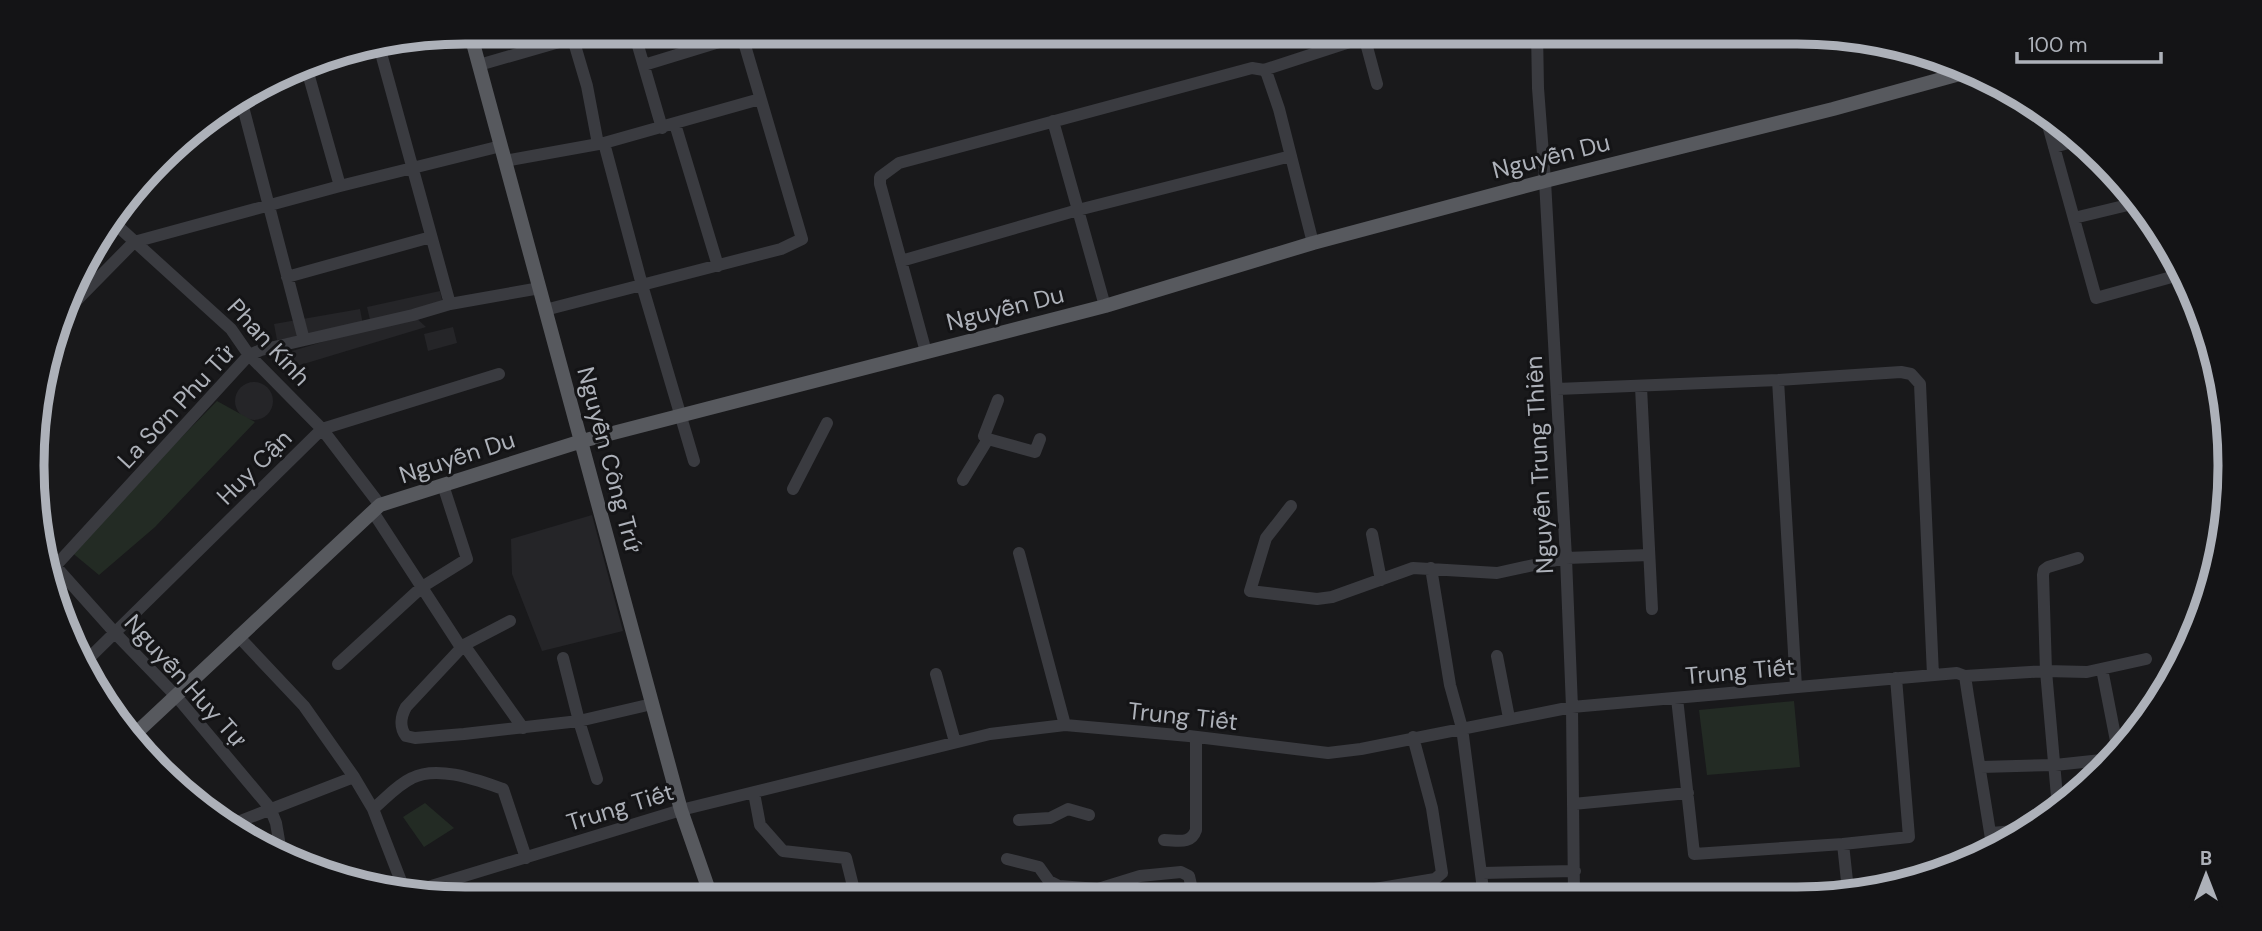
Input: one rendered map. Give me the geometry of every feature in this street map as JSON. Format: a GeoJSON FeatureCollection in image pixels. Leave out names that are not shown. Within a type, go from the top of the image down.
{"type":"FeatureCollection","features":[{"type":"Feature","properties":{"kind":"main road","name":"Nguyễn Công Trứ"},"geometry":{"type":"LineString","coordinates":[[473,44],[681,810],[708,887]]}},
{"type":"Feature","properties":{"kind":"main road","name":"Nguyễn Du"},"geometry":{"type":"LineString","coordinates":[[138,731],[376,509],[582,441],[1105,306],[1313,243],[1956,75]]}},
{"type":"Feature","properties":{"kind":"street"},"geometry":{"type":"LineString","coordinates":[[479,65],[544,44]]}},
{"type":"Feature","properties":{"kind":"street"},"geometry":{"type":"LineString","coordinates":[[575,44],[601,144],[694,461]]}},
{"type":"Feature","properties":{"kind":"street"},"geometry":{"type":"LineString","coordinates":[[638,44],[662,128]]}},
{"type":"Feature","properties":{"kind":"street"},"geometry":{"type":"LineString","coordinates":[[644,65],[708,44]]}},
{"type":"Feature","properties":{"kind":"street"},"geometry":{"type":"LineString","coordinates":[[545,310],[781,249],[802,239],[745,44]]}},
{"type":"Feature","properties":{"kind":"street"},"geometry":{"type":"LineString","coordinates":[[926,352],[880,177],[904,161],[1252,68],[1264,70],[1336,44]]}},
{"type":"Feature","properties":{"kind":"street"},"geometry":{"type":"LineString","coordinates":[[1367,44],[1377,84]]}},
{"type":"Feature","properties":{"kind":"street","name":"Nguyễn Trung Thiên"},"geometry":{"type":"LineString","coordinates":[[1537,44],[1566,558],[1575,887]]}},
{"type":"Feature","properties":{"kind":"street"},"geometry":{"type":"LineString","coordinates":[[381,52],[450,304]]}},
{"type":"Feature","properties":{"kind":"street"},"geometry":{"type":"LineString","coordinates":[[1264,70],[1268,74],[1279,109],[1313,243]]}},
{"type":"Feature","properties":{"kind":"street"},"geometry":{"type":"LineString","coordinates":[[308,74],[340,187]]}},
{"type":"Feature","properties":{"kind":"street"},"geometry":{"type":"LineString","coordinates":[[78,298],[134,242],[413,169],[503,153],[601,144],[760,99]]}},
{"type":"Feature","properties":{"kind":"street"},"geometry":{"type":"LineString","coordinates":[[243,107],[304,340]]}},
{"type":"Feature","properties":{"kind":"street"},"geometry":{"type":"LineString","coordinates":[[1053,121],[1105,306]]}},
{"type":"Feature","properties":{"kind":"street"},"geometry":{"type":"LineString","coordinates":[[675,124],[718,266]]}},
{"type":"Feature","properties":{"kind":"street"},"geometry":{"type":"LineString","coordinates":[[2049,128],[2096,298],[2174,276]]}},
{"type":"Feature","properties":{"kind":"street"},"geometry":{"type":"LineString","coordinates":[[2054,147],[2068,143]]}},
{"type":"Feature","properties":{"kind":"street"},"geometry":{"type":"LineString","coordinates":[[901,261],[1079,210],[1291,156]]}},
{"type":"Feature","properties":{"kind":"street"},"geometry":{"type":"LineString","coordinates":[[2074,218],[2128,205]]}},
{"type":"Feature","properties":{"kind":"street","name":"Phan Kính"},"geometry":{"type":"LineString","coordinates":[[118,226],[231,329],[249,355],[322,429],[376,509],[422,587],[523,728]]}},
{"type":"Feature","properties":{"kind":"street"},"geometry":{"type":"LineString","coordinates":[[287,277],[431,237]]}},
{"type":"Feature","properties":{"kind":"street","name":"La Sơn Phu Tử"},"geometry":{"type":"LineString","coordinates":[[56,566],[249,355],[450,304],[540,288]]}},
{"type":"Feature","properties":{"kind":"street"},"geometry":{"type":"LineString","coordinates":[[1557,389],[1641,387],[1901,372],[1911,374],[1919,382],[1933,675]]}},
{"type":"Feature","properties":{"kind":"street","name":"Huy Cận"},"geometry":{"type":"LineString","coordinates":[[90,658],[322,429],[499,374]]}},
{"type":"Feature","properties":{"kind":"street"},"geometry":{"type":"LineString","coordinates":[[1778,380],[1796,687]]}},
{"type":"Feature","properties":{"kind":"street"},"geometry":{"type":"LineString","coordinates":[[1641,387],[1652,609]]}},
{"type":"Feature","properties":{"kind":"street"},"geometry":{"type":"LineString","coordinates":[[998,400],[984,436],[1035,452],[1040,439]]}},
{"type":"Feature","properties":{"kind":"street"},"geometry":{"type":"LineString","coordinates":[[793,489],[827,423]]}},
{"type":"Feature","properties":{"kind":"street"},"geometry":{"type":"LineString","coordinates":[[963,480],[988,439]]}},
{"type":"Feature","properties":{"kind":"street"},"geometry":{"type":"LineString","coordinates":[[338,664],[422,587],[467,559],[443,485]]}},
{"type":"Feature","properties":{"kind":"street"},"geometry":{"type":"LineString","coordinates":[[1291,506],[1265,538],[1250,591],[1332,597],[1413,568],[1497,573],[1566,558],[1649,555]]}},
{"type":"Feature","properties":{"kind":"street"},"geometry":{"type":"LineString","coordinates":[[1372,534],[1381,580]]}},
{"type":"Feature","properties":{"kind":"street"},"geometry":{"type":"LineString","coordinates":[[1018,553],[1066,726]]}},
{"type":"Feature","properties":{"kind":"street"},"geometry":{"type":"LineString","coordinates":[[2057,797],[2046,671],[2044,570],[2078,558]]}},
{"type":"Feature","properties":{"kind":"street"},"geometry":{"type":"LineString","coordinates":[[1431,568],[1450,685],[1462,728],[1483,887]]}},
{"type":"Feature","properties":{"kind":"street","name":"Nguyễn Huy Tự"},"geometry":{"type":"LineString","coordinates":[[58,574],[176,696],[270,808],[280,844]]}},
{"type":"Feature","properties":{"kind":"street"},"geometry":{"type":"LineString","coordinates":[[510,621],[463,647],[406,707],[401,718],[404,734],[415,738],[523,728],[579,721],[652,704]]}},
{"type":"Feature","properties":{"kind":"street"},"geometry":{"type":"LineString","coordinates":[[238,636],[304,706],[354,778],[373,809],[401,882]]}},
{"type":"Feature","properties":{"kind":"street"},"geometry":{"type":"LineString","coordinates":[[1497,656],[1509,718]]}},
{"type":"Feature","properties":{"kind":"street"},"geometry":{"type":"LineString","coordinates":[[562,657],[597,779]]}},
{"type":"Feature","properties":{"kind":"street","name":"Trung Tiết"},"geometry":{"type":"LineString","coordinates":[[433,886],[681,810],[990,734],[1066,726],[1328,753],[1361,749],[1572,707],[1933,675],[2087,672],[2146,659]]}},
{"type":"Feature","properties":{"kind":"street"},"geometry":{"type":"LineString","coordinates":[[2102,668],[2116,741]]}},
{"type":"Feature","properties":{"kind":"street"},"geometry":{"type":"LineString","coordinates":[[936,674],[955,742]]}},
{"type":"Feature","properties":{"kind":"street"},"geometry":{"type":"LineString","coordinates":[[1963,675],[1992,839]]}},
{"type":"Feature","properties":{"kind":"street"},"geometry":{"type":"LineString","coordinates":[[1677,698],[1695,854],[1843,844],[1909,837],[1895,678]]}},
{"type":"Feature","properties":{"kind":"street"},"geometry":{"type":"LineString","coordinates":[[1387,887],[1435,879],[1442,873],[1432,808],[1413,737]]}},
{"type":"Feature","properties":{"kind":"street"},"geometry":{"type":"LineString","coordinates":[[1164,840],[1188,841],[1196,830],[1196,738]]}},
{"type":"Feature","properties":{"kind":"street"},"geometry":{"type":"LineString","coordinates":[[1981,767],[2055,765],[2098,760]]}},
{"type":"Feature","properties":{"kind":"street"},"geometry":{"type":"LineString","coordinates":[[373,809],[404,782],[422,774],[454,775],[498,787],[503,789],[508,797],[526,858]]}},
{"type":"Feature","properties":{"kind":"street"},"geometry":{"type":"LineString","coordinates":[[239,821],[354,778]]}},
{"type":"Feature","properties":{"kind":"street"},"geometry":{"type":"LineString","coordinates":[[754,793],[760,825],[783,851],[846,858],[853,887]]}},
{"type":"Feature","properties":{"kind":"street"},"geometry":{"type":"LineString","coordinates":[[1573,804],[1688,793]]}},
{"type":"Feature","properties":{"kind":"street"},"geometry":{"type":"LineString","coordinates":[[1019,820],[1044,819],[1068,809],[1088,816]]}},
{"type":"Feature","properties":{"kind":"street"},"geometry":{"type":"LineString","coordinates":[[1992,833],[2006,832]]}},
{"type":"Feature","properties":{"kind":"street"},"geometry":{"type":"LineString","coordinates":[[1843,844],[1847,881]]}},
{"type":"Feature","properties":{"kind":"street"},"geometry":{"type":"LineString","coordinates":[[1007,859],[1039,867],[1049,881],[1065,887]]}},
{"type":"Feature","properties":{"kind":"street"},"geometry":{"type":"LineString","coordinates":[[1482,873],[1576,871]]}},
{"type":"Feature","properties":{"kind":"street"},"geometry":{"type":"LineString","coordinates":[[1115,887],[1140,876],[1181,872],[1189,876],[1192,887]]}},
{"type":"Feature","properties":{"kind":"shaded area"},"geometry":{"type":"Polygon","coordinates":[[[440,291],[443,304],[370,320],[367,307],[440,291]]]}},
{"type":"Feature","properties":{"kind":"shaded area"},"geometry":{"type":"Polygon","coordinates":[[[360,309],[363,325],[277,340],[274,324],[360,309]]]}},
{"type":"Feature","properties":{"kind":"shaded area"},"geometry":{"type":"Polygon","coordinates":[[[413,315],[426,327],[287,369],[282,354],[413,315]]]}},
{"type":"Feature","properties":{"kind":"shaded area"},"geometry":{"type":"Polygon","coordinates":[[[453,327],[457,343],[428,351],[424,334],[453,327]]]}},
{"type":"Feature","properties":{"kind":"shaded area"},"geometry":{"type":"Polygon","coordinates":[[[254,382],[268,387],[273,401],[268,415],[254,420],[240,415],[235,401],[240,387],[254,382]]]}},
{"type":"Feature","properties":{"kind":"shaded area"},"geometry":{"type":"Polygon","coordinates":[[[217,401],[255,422],[155,527],[99,575],[70,551],[217,401]]]}},
{"type":"Feature","properties":{"kind":"shaded area"},"geometry":{"type":"Polygon","coordinates":[[[592,515],[623,631],[542,651],[512,574],[511,539],[592,515]]]}},
{"type":"Feature","properties":{"kind":"shaded area"},"geometry":{"type":"Polygon","coordinates":[[[1794,701],[1800,767],[1707,775],[1699,710],[1794,701]]]}},
{"type":"Feature","properties":{"kind":"shaded area"},"geometry":{"type":"Polygon","coordinates":[[[425,803],[454,828],[424,847],[403,817],[425,803]]]}}]}
